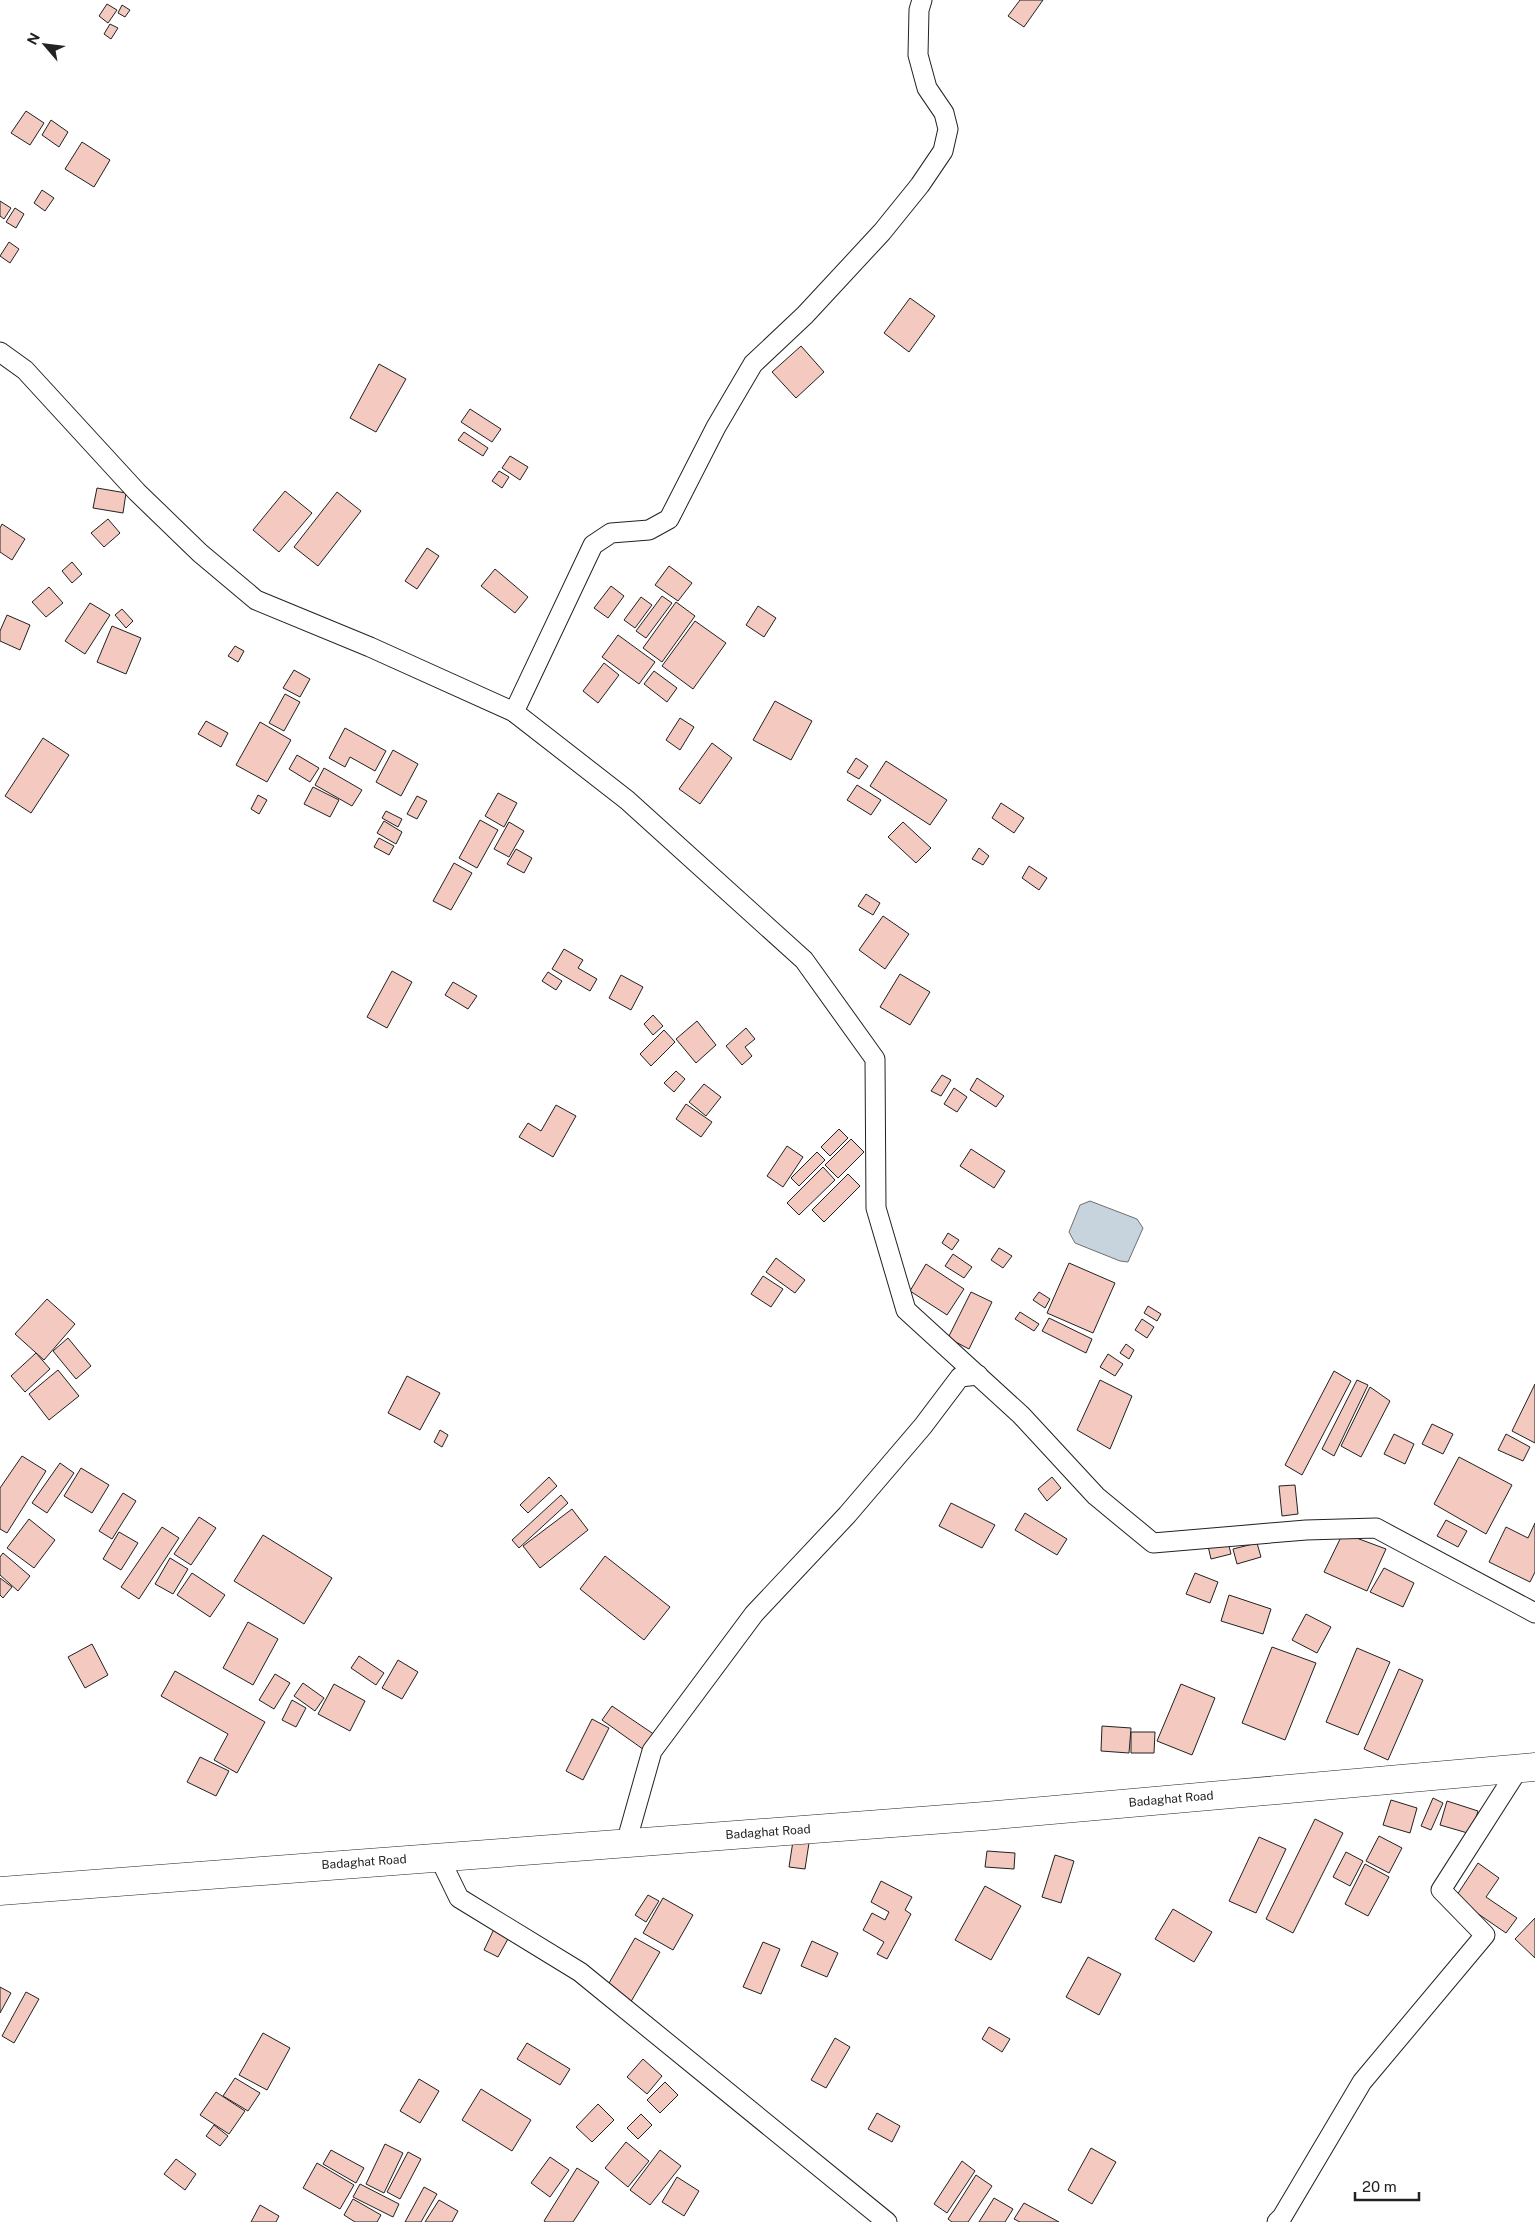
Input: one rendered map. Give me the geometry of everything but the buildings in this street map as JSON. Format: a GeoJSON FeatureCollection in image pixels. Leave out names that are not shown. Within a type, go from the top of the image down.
{"type":"FeatureCollection","features":[{"type":"Feature","properties":{"kind":"main road","name":"Badaghat Road"},"geometry":{"type":"LineString","coordinates":[[0,1891],[985,1816],[1527,1767]]}},
{"type":"Feature","properties":{"kind":"street"},"geometry":{"type":"LineString","coordinates":[[514,712],[593,545],[611,533],[649,530],[669,519],[716,427],[753,364],[805,315],[882,232],[920,185],[944,151],[948,129],[944,113],[927,88],[918,55],[919,10],[922,0]]}},
{"type":"Feature","properties":{"kind":"street"},"geometry":{"type":"LineString","coordinates":[[0,352],[25,370],[137,492],[200,553],[256,600],[370,647],[514,712],[627,800],[804,960],[875,1060],[876,1208],[906,1310],[1021,1415],[1096,1496],[1153,1543],[1306,1530],[1376,1528],[1535,1613]]}},
{"type":"Feature","properties":{"kind":"street"},"geometry":{"type":"LineString","coordinates":[[626,1842],[652,1751],[749,1622],[847,1515],[923,1426],[960,1377],[978,1375]]}},
{"type":"Feature","properties":{"kind":"street"},"geometry":{"type":"LineString","coordinates":[[1277,2222],[1282,2217],[1362,2082],[1485,1935],[1441,1890],[1527,1767]]}},
{"type":"Feature","properties":{"kind":"street"},"geometry":{"type":"LineString","coordinates":[[439,1857],[459,1898],[580,1972],[887,2222]]}},
{"type":"Feature","properties":{"kind":"shaded area"},"geometry":{"type":"Polygon","coordinates":[[[1090,1201],[1137,1219],[1143,1228],[1128,1262],[1120,1261],[1075,1243],[1069,1232],[1080,1205],[1090,1201]]]}}]}
